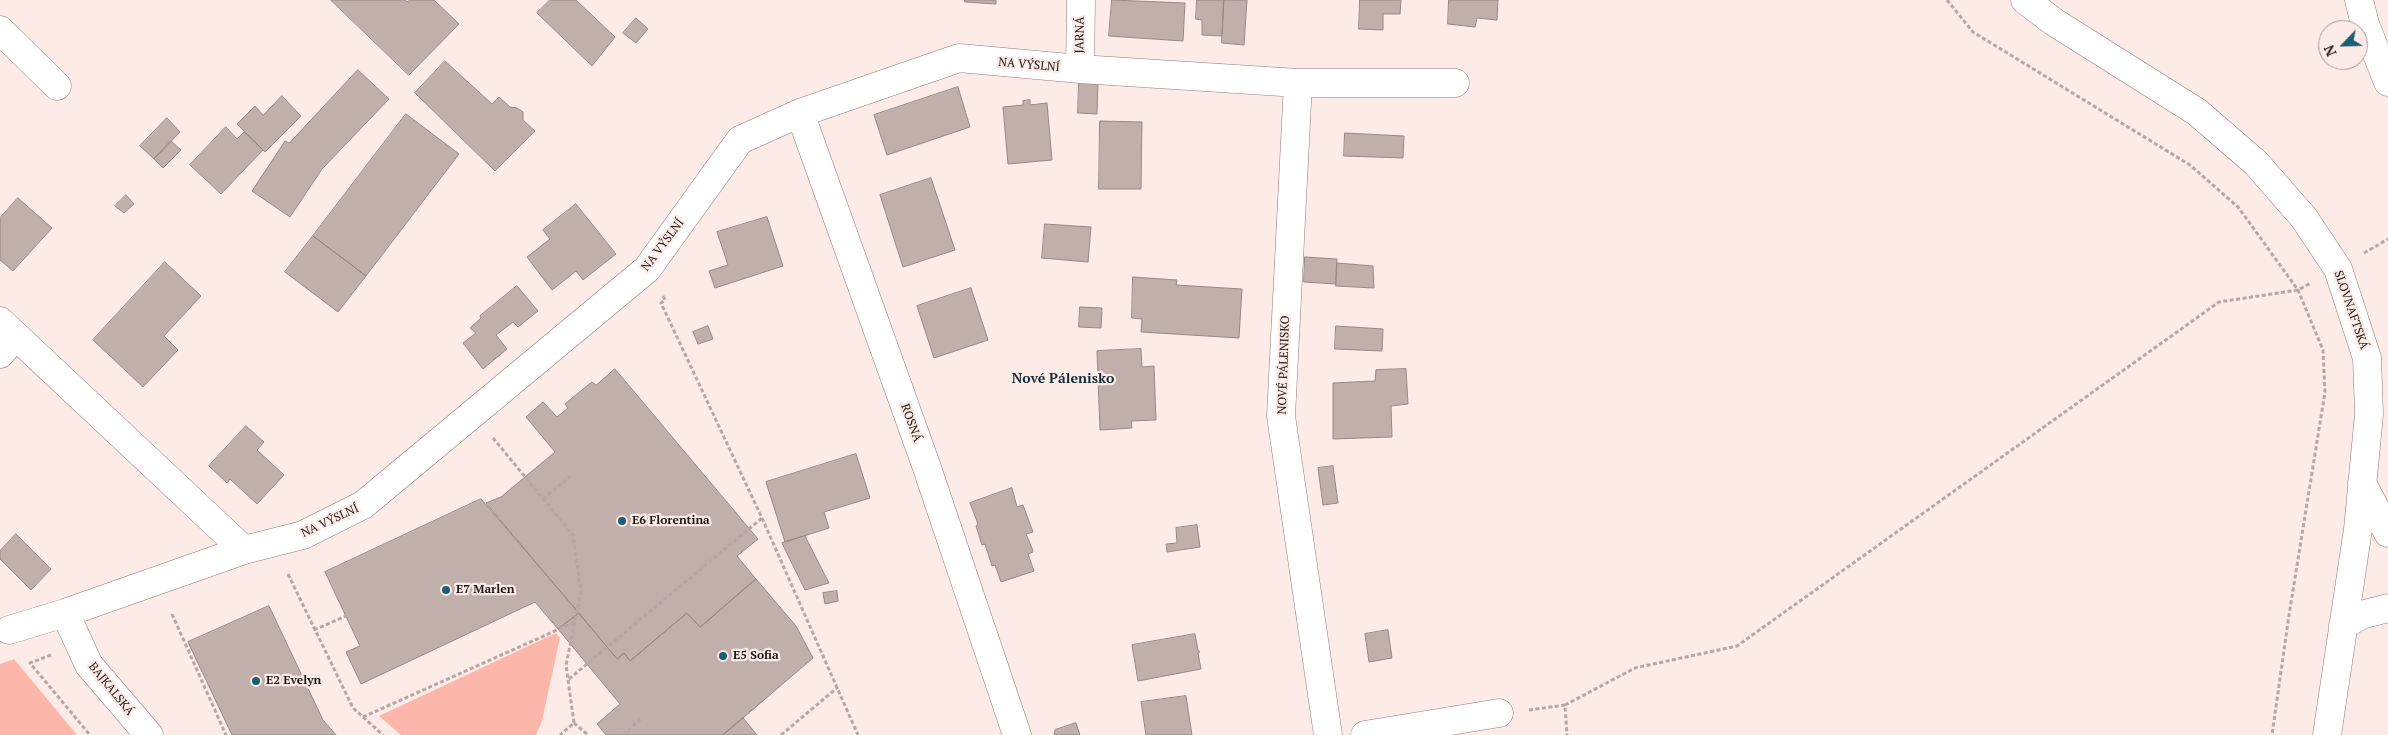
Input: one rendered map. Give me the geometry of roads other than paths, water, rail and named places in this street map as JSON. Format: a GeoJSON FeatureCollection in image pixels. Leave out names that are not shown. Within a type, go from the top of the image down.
{"type":"FeatureCollection","features":[{"type":"Feature","properties":{"kind":"street","name":"JARNÁ"},"geometry":{"type":"LineString","coordinates":[[1080,69],[1081,0]]}},
{"type":"Feature","properties":{"kind":"street","name":"SLOVNAFTSKÁ"},"geometry":{"type":"LineString","coordinates":[[2025,0],[2054,22],[2197,112],[2256,163],[2304,218],[2338,269],[2367,358],[2369,414],[2358,529],[2327,735]]}},
{"type":"Feature","properties":{"kind":"street"},"geometry":{"type":"LineString","coordinates":[[2359,0],[2365,24],[2388,82]]}},
{"type":"Feature","properties":{"kind":"street"},"geometry":{"type":"LineString","coordinates":[[0,30],[57,86]]}},
{"type":"Feature","properties":{"kind":"street","name":"NA VÝSLNÍ"},"geometry":{"type":"LineString","coordinates":[[9,630],[65,613],[244,550],[303,534],[363,505],[648,269],[740,140],[800,113],[959,58],[1080,69],[1298,83],[1455,83]]}},
{"type":"Feature","properties":{"kind":"street","name":"NOVÉ PÁLENISKO"},"geometry":{"type":"LineString","coordinates":[[1298,83],[1281,416],[1328,735]]}},
{"type":"Feature","properties":{"kind":"street","name":"ROSNÁ"},"geometry":{"type":"LineString","coordinates":[[800,113],[926,465],[1017,735]]}},
{"type":"Feature","properties":{"kind":"street"},"geometry":{"type":"LineString","coordinates":[[5,337],[244,550]]}},
{"type":"Feature","properties":{"kind":"street"},"geometry":{"type":"LineString","coordinates":[[2362,483],[2388,533]]}},
{"type":"Feature","properties":{"kind":"street"},"geometry":{"type":"LineString","coordinates":[[2343,626],[2361,615],[2388,608]]}},
{"type":"Feature","properties":{"kind":"street","name":"BAJKALSKÁ"},"geometry":{"type":"LineString","coordinates":[[65,613],[89,665],[149,735]]}},
{"type":"Feature","properties":{"kind":"street"},"geometry":{"type":"LineString","coordinates":[[1365,735],[1500,713]]}},
{"type":"Feature","properties":{"kind":"place","name":"E6 Florentina"},"geometry":{"type":"Point","coordinates":[622,521]}},
{"type":"Feature","properties":{"kind":"place","name":"E7 Marlen"},"geometry":{"type":"Point","coordinates":[446,590]}},
{"type":"Feature","properties":{"kind":"place","name":"E5 Sofia"},"geometry":{"type":"Point","coordinates":[723,656]}},
{"type":"Feature","properties":{"kind":"place","name":"E2 Evelyn"},"geometry":{"type":"Point","coordinates":[256,681]}},
{"type":"Feature","properties":{"kind":"district","name":"Nové Pálenisko"},"geometry":{"type":"Point","coordinates":[1063,379]}}]}
